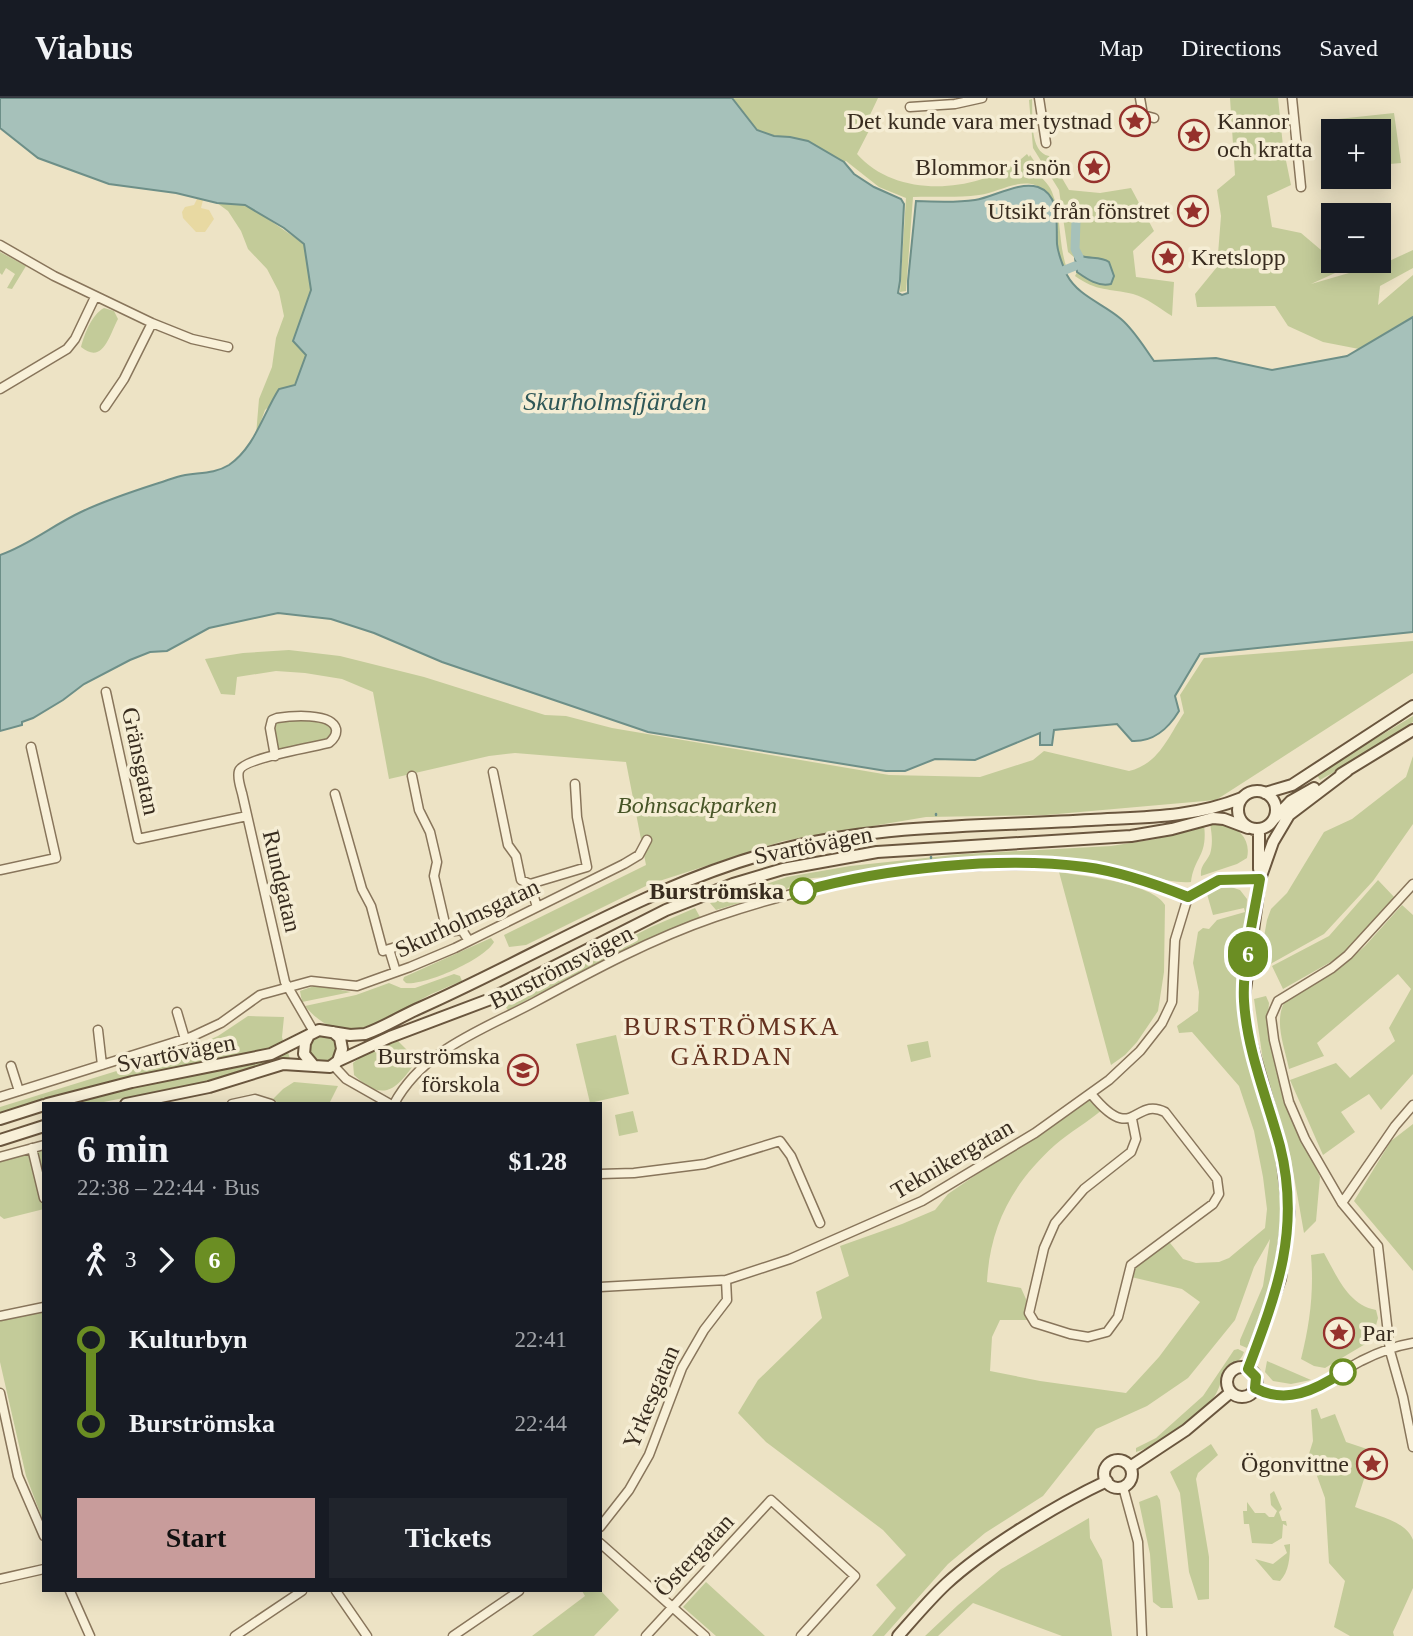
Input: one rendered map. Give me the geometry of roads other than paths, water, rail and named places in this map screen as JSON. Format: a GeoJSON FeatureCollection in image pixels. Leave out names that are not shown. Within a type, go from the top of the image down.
{"type":"FeatureCollection","features":[{"type":"Feature","properties":{"kind":"main road"},"geometry":{"type":"LineString","coordinates":[[1260,879],[1253,829],[1238,816],[1242,798],[1252,791],[1265,793],[1287,788],[1413,706]]}},
{"type":"Feature","properties":{"kind":"main road"},"geometry":{"type":"LineString","coordinates":[[1253,829],[1267,827],[1300,795],[1347,771],[1413,730]]}},
{"type":"Feature","properties":{"kind":"main road"},"geometry":{"type":"LineString","coordinates":[[1248,1369],[1280,1279],[1289,1211],[1281,1149],[1247,1030],[1244,997],[1260,879],[1273,842],[1289,815],[1347,771]]}},
{"type":"Feature","properties":{"kind":"main road"},"geometry":{"type":"LineString","coordinates":[[1265,793],[1276,805],[1274,819]]}},
{"type":"Feature","properties":{"kind":"main road","name":"Svartövägen"},"geometry":{"type":"LineString","coordinates":[[336,1063],[390,1037],[488,1000],[666,910],[733,884],[783,869],[877,852],[1131,836],[1171,829],[1194,818],[1212,814],[1242,798]]}},
{"type":"Feature","properties":{"kind":"main road","name":"Svartövägen"},"geometry":{"type":"LineString","coordinates":[[1212,814],[1253,829]]}},
{"type":"Feature","properties":{"kind":"main road","name":"Svartövägen"},"geometry":{"type":"LineString","coordinates":[[333,1032],[357,1035],[375,1030],[656,894],[744,859],[831,838],[967,825],[1194,818]]}},
{"type":"Feature","properties":{"kind":"main road"},"geometry":{"type":"LineString","coordinates":[[323,1029],[333,1032],[340,1038],[342,1053],[336,1063],[326,1068],[316,1067],[304,1054],[305,1043],[312,1033],[323,1029]]}},
{"type":"Feature","properties":{"kind":"main road","name":"Svartövägen"},"geometry":{"type":"LineString","coordinates":[[57,1102],[132,1082],[254,1059],[285,1049],[312,1033]]}},
{"type":"Feature","properties":{"kind":"main road","name":"Svartövägen"},"geometry":{"type":"LineString","coordinates":[[136,1102],[209,1087],[283,1064],[316,1067]]}},
{"type":"Feature","properties":{"kind":"main road","name":"Svartövägen"},"geometry":{"type":"LineString","coordinates":[[0,1119],[42,1106]]}},
{"type":"Feature","properties":{"kind":"main road"},"geometry":{"type":"LineString","coordinates":[[0,1140],[42,1127]]}},
{"type":"Feature","properties":{"kind":"main road"},"geometry":{"type":"LineString","coordinates":[[1238,1368],[1248,1369],[1256,1377],[1255,1388],[1245,1396],[1237,1396],[1231,1392],[1227,1382],[1230,1374],[1238,1368]]}},
{"type":"Feature","properties":{"kind":"main road"},"geometry":{"type":"LineString","coordinates":[[1130,1467],[1186,1430],[1231,1392]]}},
{"type":"Feature","properties":{"kind":"main road"},"geometry":{"type":"LineString","coordinates":[[1119,1460],[1130,1467],[1131,1479],[1123,1487],[1116,1488],[1107,1482],[1105,1469],[1111,1462],[1119,1460]]}},
{"type":"Feature","properties":{"kind":"main road"},"geometry":{"type":"LineString","coordinates":[[898,1636],[934,1595],[964,1569],[1042,1518],[1107,1482]]}},
{"type":"Feature","properties":{"kind":"street"},"geometry":{"type":"LineString","coordinates":[[910,107],[955,104],[982,98]]}},
{"type":"Feature","properties":{"kind":"street"},"geometry":{"type":"LineString","coordinates":[[1039,98],[1046,143]]}},
{"type":"Feature","properties":{"kind":"street"},"geometry":{"type":"LineString","coordinates":[[1140,98],[1142,114],[1146,118],[1154,118]]}},
{"type":"Feature","properties":{"kind":"street"},"geometry":{"type":"LineString","coordinates":[[1292,98],[1301,187]]}},
{"type":"Feature","properties":{"kind":"street"},"geometry":{"type":"LineString","coordinates":[[0,245],[54,276],[152,323],[192,339],[228,347]]}},
{"type":"Feature","properties":{"kind":"street"},"geometry":{"type":"LineString","coordinates":[[0,388],[67,349],[75,339],[95,296]]}},
{"type":"Feature","properties":{"kind":"street"},"geometry":{"type":"LineString","coordinates":[[105,407],[124,379],[152,323]]}},
{"type":"Feature","properties":{"kind":"street","name":"Gränsgatan"},"geometry":{"type":"LineString","coordinates":[[106,692],[138,839],[247,816]]}},
{"type":"Feature","properties":{"kind":"street","name":"Rundgatan"},"geometry":{"type":"LineString","coordinates":[[275,756],[270,728],[272,720],[324,718],[336,728],[335,737],[329,743],[275,756],[252,761],[240,768],[239,776],[288,988],[312,1033]]}},
{"type":"Feature","properties":{"kind":"street"},"geometry":{"type":"LineString","coordinates":[[0,870],[56,858],[31,747]]}},
{"type":"Feature","properties":{"kind":"street"},"geometry":{"type":"LineString","coordinates":[[493,772],[509,845],[516,856],[521,880],[530,884],[587,865],[577,817],[575,784]]}},
{"type":"Feature","properties":{"kind":"street"},"geometry":{"type":"LineString","coordinates":[[412,776],[419,810],[430,832],[437,862],[434,876],[447,932]]}},
{"type":"Feature","properties":{"kind":"street"},"geometry":{"type":"LineString","coordinates":[[335,794],[383,951],[462,930],[469,941]]}},
{"type":"Feature","properties":{"kind":"street","name":"Skurholmsgatan"},"geometry":{"type":"LineString","coordinates":[[0,1097],[185,1039],[221,1023],[260,995],[311,981],[358,986],[396,972],[469,941],[639,855],[647,840]]}},
{"type":"Feature","properties":{"kind":"street","name":"Burströmsvägen"},"geometry":{"type":"LineString","coordinates":[[393,1102],[405,1084],[436,1056],[475,1032],[603,966],[641,947],[715,917],[818,887],[894,873],[950,867],[1064,865],[1089,867],[1188,897]]}},
{"type":"Feature","properties":{"kind":"street"},"geometry":{"type":"LineString","coordinates":[[576,870],[581,885]]}},
{"type":"Feature","properties":{"kind":"street"},"geometry":{"type":"LineString","coordinates":[[1188,897],[1219,880],[1260,879]]}},
{"type":"Feature","properties":{"kind":"street"},"geometry":{"type":"LineString","coordinates":[[530,884],[537,907]]}},
{"type":"Feature","properties":{"kind":"street"},"geometry":{"type":"LineString","coordinates":[[1413,884],[1348,956],[1281,998],[1272,1013],[1274,1040],[1289,1101],[1306,1139],[1342,1203],[1378,1246],[1390,1349],[1413,1447]]}},
{"type":"Feature","properties":{"kind":"street","name":"Teknikergatan"},"geometry":{"type":"LineString","coordinates":[[602,1287],[726,1280],[790,1259],[922,1201],[1024,1140],[1092,1095],[1140,1051],[1166,1018],[1173,991],[1175,940],[1188,897]]}},
{"type":"Feature","properties":{"kind":"street"},"geometry":{"type":"LineString","coordinates":[[389,949],[396,972]]}},
{"type":"Feature","properties":{"kind":"street"},"geometry":{"type":"LineString","coordinates":[[177,1012],[185,1039]]}},
{"type":"Feature","properties":{"kind":"street"},"geometry":{"type":"LineString","coordinates":[[98,1030],[102,1065]]}},
{"type":"Feature","properties":{"kind":"street"},"geometry":{"type":"LineString","coordinates":[[336,1063],[346,1079],[388,1102]]}},
{"type":"Feature","properties":{"kind":"street"},"geometry":{"type":"LineString","coordinates":[[11,1066],[19,1091]]}},
{"type":"Feature","properties":{"kind":"street"},"geometry":{"type":"LineString","coordinates":[[1092,1095],[1110,1115],[1132,1119],[1150,1108],[1166,1112],[1217,1179],[1220,1191],[1217,1199],[1131,1265],[1127,1272],[1118,1317],[1107,1332],[1088,1337],[1042,1326],[1032,1320],[1029,1312],[1044,1248],[1052,1230],[1075,1198],[1131,1152],[1136,1139],[1132,1119]]}},
{"type":"Feature","properties":{"kind":"street"},"geometry":{"type":"LineString","coordinates":[[241,1102],[255,1099],[265,1102]]}},
{"type":"Feature","properties":{"kind":"street"},"geometry":{"type":"LineString","coordinates":[[1342,1203],[1395,1126],[1413,1105]]}},
{"type":"Feature","properties":{"kind":"street"},"geometry":{"type":"LineString","coordinates":[[602,1174],[634,1173],[705,1164],[780,1141],[792,1156],[820,1223]]}},
{"type":"Feature","properties":{"kind":"street"},"geometry":{"type":"LineString","coordinates":[[0,1157],[42,1146]]}},
{"type":"Feature","properties":{"kind":"street"},"geometry":{"type":"LineString","coordinates":[[32,1148],[42,1190]]}},
{"type":"Feature","properties":{"kind":"street","name":"Yrkesgatan"},"geometry":{"type":"LineString","coordinates":[[602,1524],[629,1490],[649,1455],[659,1435],[681,1368],[699,1337],[727,1300],[726,1280]]}},
{"type":"Feature","properties":{"kind":"street"},"geometry":{"type":"LineString","coordinates":[[0,1316],[42,1307]]}},
{"type":"Feature","properties":{"kind":"street"},"geometry":{"type":"LineString","coordinates":[[1255,1388],[1281,1395],[1311,1391],[1359,1362],[1413,1343]]}},
{"type":"Feature","properties":{"kind":"street"},"geometry":{"type":"LineString","coordinates":[[0,1393],[18,1476],[42,1531]]}},
{"type":"Feature","properties":{"kind":"street"},"geometry":{"type":"LineString","coordinates":[[1123,1487],[1138,1542],[1142,1636]]}},
{"type":"Feature","properties":{"kind":"street","name":"Östergatan"},"geometry":{"type":"LineString","coordinates":[[646,1636],[771,1500],[855,1576],[801,1636]]}},
{"type":"Feature","properties":{"kind":"street"},"geometry":{"type":"LineString","coordinates":[[602,1545],[705,1636]]}},
{"type":"Feature","properties":{"kind":"street"},"geometry":{"type":"LineString","coordinates":[[0,1579],[42,1569]]}},
{"type":"Feature","properties":{"kind":"street"},"geometry":{"type":"LineString","coordinates":[[70,1592],[90,1636]]}},
{"type":"Feature","properties":{"kind":"street"},"geometry":{"type":"LineString","coordinates":[[235,1636],[301,1592]]}},
{"type":"Feature","properties":{"kind":"street"},"geometry":{"type":"LineString","coordinates":[[337,1592],[367,1636]]}},
{"type":"Feature","properties":{"kind":"street"},"geometry":{"type":"LineString","coordinates":[[453,1636],[518,1592]]}},
{"type":"Feature","properties":{"kind":"water","name":"Skurholmsfjärden"},"geometry":{"type":"Polygon","coordinates":[[[0,98],[732,98],[757,130],[774,136],[808,141],[844,162],[854,174],[874,187],[901,199],[904,204],[898,293],[902,295],[908,293],[916,201],[975,200],[1031,186],[1045,191],[1054,204],[1058,252],[1072,282],[1084,294],[1126,323],[1154,361],[1216,358],[1272,370],[1347,356],[1413,317],[1413,632],[1200,654],[1175,696],[1179,711],[1165,729],[1154,737],[1132,741],[1117,724],[1054,730],[1052,745],[1040,745],[1040,733],[975,760],[935,759],[905,771],[886,771],[648,732],[442,662],[374,633],[331,619],[278,613],[209,628],[167,651],[150,652],[130,660],[84,684],[63,700],[22,722],[22,725],[0,731],[0,555],[104,502],[177,477],[217,470],[238,458],[252,440],[279,389],[295,385],[306,355],[293,341],[311,290],[304,244],[284,228],[245,205],[217,203],[176,193],[109,184],[38,158],[0,128],[0,98]]]}},
{"type":"Feature","properties":{"kind":"water"},"geometry":{"type":"Polygon","coordinates":[[[1081,256],[1109,262],[1114,276],[1111,284],[1097,283],[1077,272],[1075,258],[1081,256]]]}},
{"type":"Feature","properties":{"kind":"waterway"},"geometry":{"type":"LineString","coordinates":[[1076,221],[1075,249],[1079,257]]}},
{"type":"Feature","properties":{"kind":"waterway"},"geometry":{"type":"LineString","coordinates":[[1065,270],[1075,266]]}},
{"type":"Feature","properties":{"kind":"place","name":"Det kunde vara mer tystnad"},"geometry":{"type":"Point","coordinates":[1135,121]}},
{"type":"Feature","properties":{"kind":"place","name":"Kannor och kratta"},"geometry":{"type":"Point","coordinates":[1194,135]}},
{"type":"Feature","properties":{"kind":"place","name":"Blommor i snön"},"geometry":{"type":"Point","coordinates":[1094,167]}},
{"type":"Feature","properties":{"kind":"place","name":"Utsikt från fönstret"},"geometry":{"type":"Point","coordinates":[1193,211]}},
{"type":"Feature","properties":{"kind":"place","name":"Kretslopp"},"geometry":{"type":"Point","coordinates":[1168,257]}},
{"type":"Feature","properties":{"kind":"place","name":"Burströmska"},"geometry":{"type":"Point","coordinates":[803,891]}},
{"type":"Feature","properties":{"kind":"place","name":"Burströmska förskola"},"geometry":{"type":"Point","coordinates":[523,1070]}},
{"type":"Feature","properties":{"kind":"place","name":"Par"},"geometry":{"type":"Point","coordinates":[1339,1333]}},
{"type":"Feature","properties":{"kind":"place","name":"Ögonvittne"},"geometry":{"type":"Point","coordinates":[1372,1464]}},
{"type":"Feature","properties":{"kind":"district","name":"BURSTRÖMSKA GÄRDAN"},"geometry":{"type":"Point","coordinates":[732,1041]}},
{"type":"Feature","properties":{"kind":"park label","name":"Bohnsackparken"},"geometry":{"type":"Point","coordinates":[697,805]}}]}
